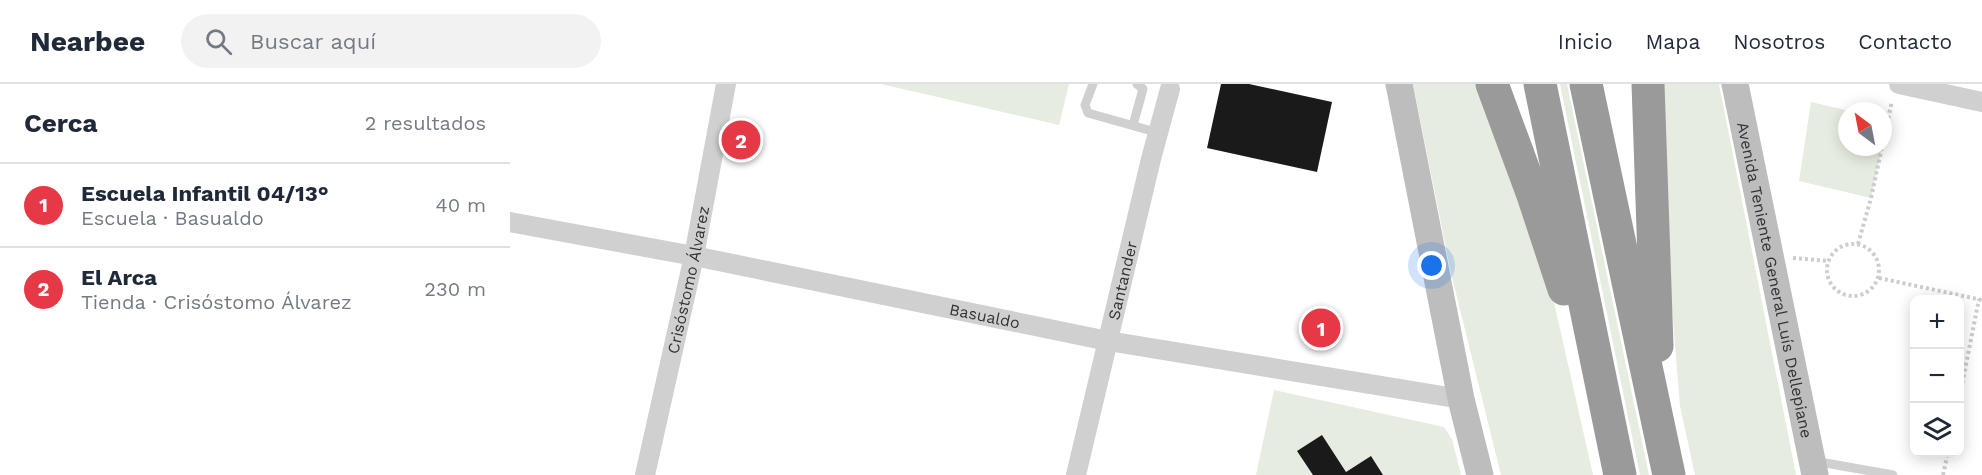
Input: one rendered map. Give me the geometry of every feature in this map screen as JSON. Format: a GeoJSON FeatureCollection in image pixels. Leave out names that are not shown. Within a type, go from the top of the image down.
{"type":"FeatureCollection","features":[{"type":"Feature","properties":{"kind":"highway"},"geometry":{"type":"LineString","coordinates":[[1492,84],[1533,195],[1612,440]]}},
{"type":"Feature","properties":{"kind":"highway"},"geometry":{"type":"LineString","coordinates":[[1540,84],[1620,475]]}},
{"type":"Feature","properties":{"kind":"highway"},"geometry":{"type":"LineString","coordinates":[[1586,84],[1669,475]]}},
{"type":"Feature","properties":{"kind":"highway"},"geometry":{"type":"LineString","coordinates":[[1648,84],[1661,438]]}},
{"type":"Feature","properties":{"kind":"street","name":"Crisóstomo Álvarez"},"geometry":{"type":"LineString","coordinates":[[645,475],[694,256],[726,84]]}},
{"type":"Feature","properties":{"kind":"street"},"geometry":{"type":"LineString","coordinates":[[1399,84],[1475,472]]}},
{"type":"Feature","properties":{"kind":"street","name":"Avenida Teniente General Luís Dellepiane"},"geometry":{"type":"LineString","coordinates":[[1735,84],[1814,468]]}},
{"type":"Feature","properties":{"kind":"street"},"geometry":{"type":"LineString","coordinates":[[1896,88],[1982,102]]}},
{"type":"Feature","properties":{"kind":"street","name":"Santander"},"geometry":{"type":"LineString","coordinates":[[1076,475],[1170,89]]}},
{"type":"Feature","properties":{"kind":"street","name":"Basualdo"},"geometry":{"type":"LineString","coordinates":[[510,222],[694,256],[1108,341],[1461,399]]}},
{"type":"Feature","properties":{"kind":"lane"},"geometry":{"type":"LineString","coordinates":[[1093,84],[1085,105],[1088,113],[1159,133]]}},
{"type":"Feature","properties":{"kind":"lane"},"geometry":{"type":"LineString","coordinates":[[1133,125],[1143,89],[1137,84]]}},
{"type":"Feature","properties":{"kind":"lane"},"geometry":{"type":"LineString","coordinates":[[1814,468],[1893,475]]}},
{"type":"Feature","properties":{"kind":"path"},"geometry":{"type":"LineString","coordinates":[[1892,105],[1896,88]]}},
{"type":"Feature","properties":{"kind":"path"},"geometry":{"type":"LineString","coordinates":[[1858,244],[1880,156]]}},
{"type":"Feature","properties":{"kind":"path"},"geometry":{"type":"LineString","coordinates":[[1858,244],[1866,247],[1878,260],[1879,278],[1868,292],[1850,296],[1834,287],[1829,279],[1828,261],[1840,247],[1858,244]]}},
{"type":"Feature","properties":{"kind":"path"},"geometry":{"type":"LineString","coordinates":[[1770,255],[1828,261]]}},
{"type":"Feature","properties":{"kind":"path"},"geometry":{"type":"LineString","coordinates":[[1879,278],[1980,299],[1964,372]]}},
{"type":"Feature","properties":{"kind":"path"},"geometry":{"type":"LineString","coordinates":[[1943,475],[1947,457]]}},
{"type":"Feature","properties":{"kind":"shaded area"},"geometry":{"type":"Polygon","coordinates":[[[881,84],[1069,84],[1059,125],[881,84]]]}},
{"type":"Feature","properties":{"kind":"shaded area"},"geometry":{"type":"Polygon","coordinates":[[[1413,84],[1483,84],[1546,267],[1593,475],[1501,475],[1451,273],[1413,84]]]}},
{"type":"Feature","properties":{"kind":"shaded area"},"geometry":{"type":"Polygon","coordinates":[[[1560,84],[1567,84],[1649,475],[1640,475],[1560,84]]]}},
{"type":"Feature","properties":{"kind":"shaded area"},"geometry":{"type":"Polygon","coordinates":[[[1659,84],[1719,84],[1796,475],[1695,475],[1680,406],[1662,185],[1659,84]]]}},
{"type":"Feature","properties":{"kind":"shaded area"},"geometry":{"type":"Polygon","coordinates":[[[1811,102],[1838,108],[1838,156],[1880,156],[1871,198],[1799,181],[1811,102]]]}},
{"type":"Feature","properties":{"kind":"shaded area"},"geometry":{"type":"Polygon","coordinates":[[[1274,390],[1444,427],[1452,439],[1461,475],[1382,475],[1371,456],[1346,472],[1322,435],[1313,475],[1256,475],[1274,390]]]}},
{"type":"Feature","properties":{"kind":"building"},"geometry":{"type":"Polygon","coordinates":[[[1221,84],[1249,84],[1332,102],[1317,172],[1207,148],[1221,84]]]}},
{"type":"Feature","properties":{"kind":"building"},"geometry":{"type":"Polygon","coordinates":[[[1322,435],[1346,472],[1371,456],[1383,475],[1313,475],[1297,451],[1322,435]]]}},
{"type":"Feature","properties":{"kind":"place","name":"El Arca"},"geometry":{"type":"Point","coordinates":[741,140]}},
{"type":"Feature","properties":{"kind":"place","name":"Escuela Infantil 04/13°"},"geometry":{"type":"Point","coordinates":[1321,328]}}]}
